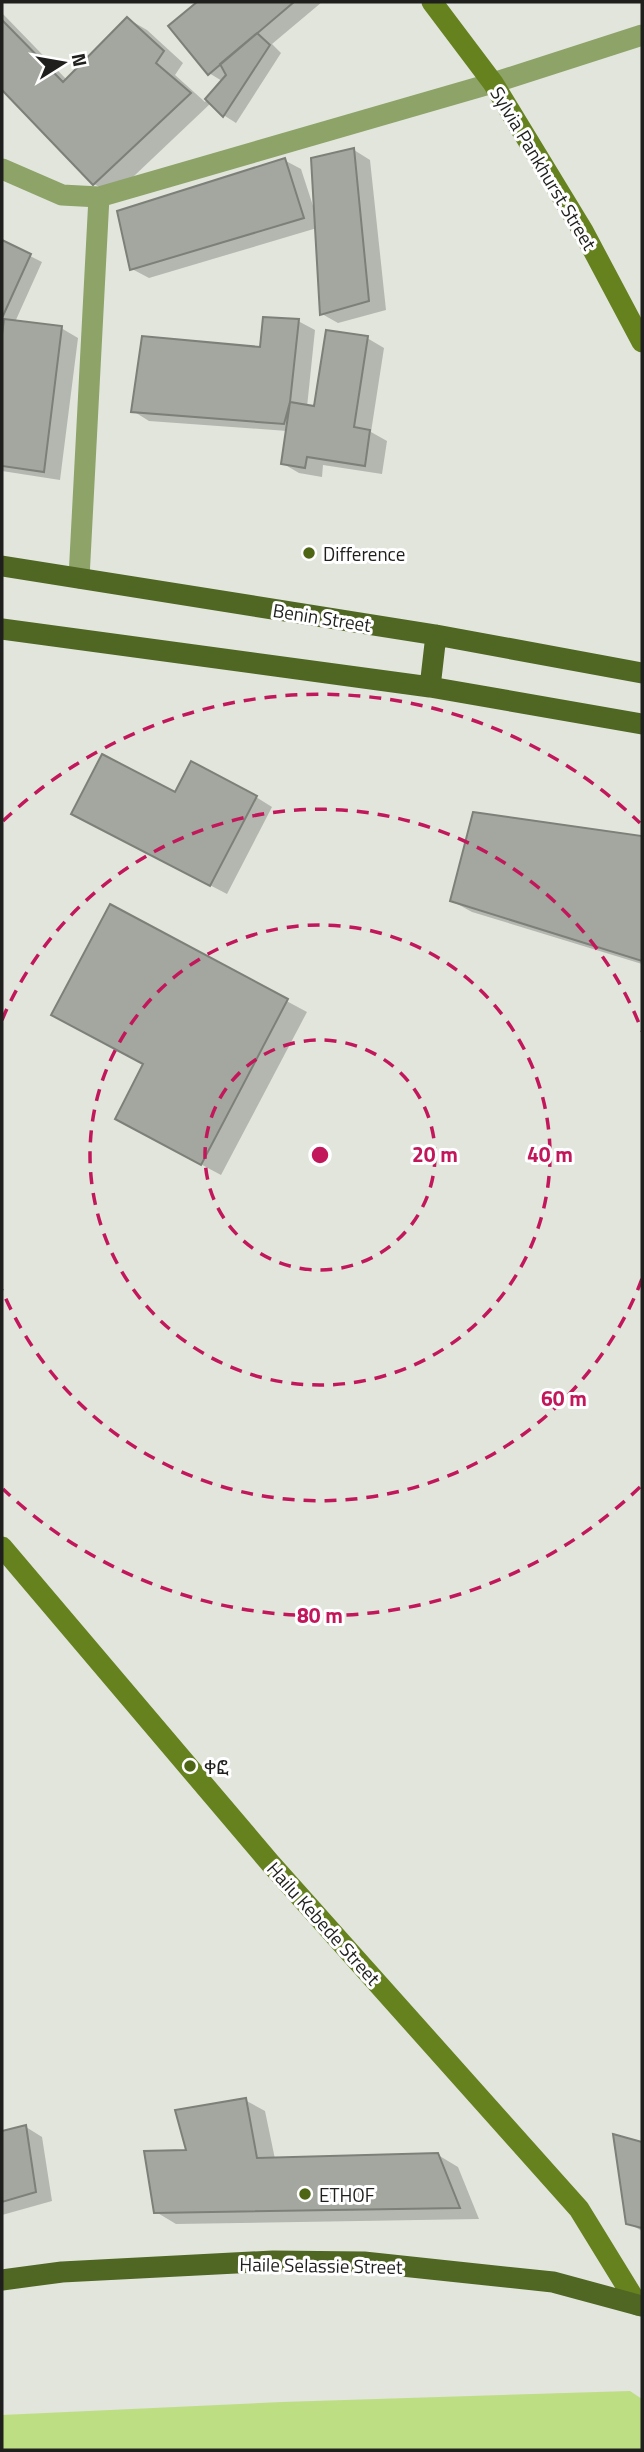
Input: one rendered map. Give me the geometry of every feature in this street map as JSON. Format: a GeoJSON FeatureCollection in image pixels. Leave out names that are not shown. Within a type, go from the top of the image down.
{"type":"FeatureCollection","features":[{"type":"Feature","properties":{"kind":"main road","name":"Sylvia Pankhurst Street"},"geometry":{"type":"LineString","coordinates":[[432,2],[493,83],[583,231],[642,342]]}},
{"type":"Feature","properties":{"kind":"main road","name":"Benin Street"},"geometry":{"type":"LineString","coordinates":[[2,566],[436,635],[642,673]]}},
{"type":"Feature","properties":{"kind":"main road"},"geometry":{"type":"LineString","coordinates":[[2,629],[430,687],[642,724]]}},
{"type":"Feature","properties":{"kind":"main road"},"geometry":{"type":"LineString","coordinates":[[430,687],[436,635]]}},
{"type":"Feature","properties":{"kind":"main road","name":"Hailu Kebede Street"},"geometry":{"type":"LineString","coordinates":[[2,1547],[271,1864],[579,2209],[640,2305]]}},
{"type":"Feature","properties":{"kind":"main road","name":"Haile Selassie Street"},"geometry":{"type":"LineString","coordinates":[[2,2280],[62,2272],[273,2261],[364,2262],[554,2283],[640,2305]]}},
{"type":"Feature","properties":{"kind":"street"},"geometry":{"type":"LineString","coordinates":[[2,169],[62,195],[99,197],[493,83],[642,35]]}},
{"type":"Feature","properties":{"kind":"street"},"geometry":{"type":"LineString","coordinates":[[79,578],[99,197]]}},
{"type":"Feature","properties":{"kind":"green space"},"geometry":{"type":"Polygon","coordinates":[[[630,2391],[642,2399],[642,2450],[2,2450],[2,2415],[282,2402],[630,2391]]]}},
{"type":"Feature","properties":{"kind":"building"},"geometry":{"type":"Polygon","coordinates":[[[197,2],[294,2],[208,75],[168,26],[197,2]]]}},
{"type":"Feature","properties":{"kind":"building"},"geometry":{"type":"Polygon","coordinates":[[[127,17],[164,51],[156,63],[191,93],[93,185],[2,90],[2,20],[63,82],[127,17]]]}},
{"type":"Feature","properties":{"kind":"building"},"geometry":{"type":"Polygon","coordinates":[[[257,33],[270,45],[223,117],[205,99],[226,75],[220,64],[257,33]]]}},
{"type":"Feature","properties":{"kind":"building"},"geometry":{"type":"Polygon","coordinates":[[[354,148],[369,301],[320,315],[311,158],[354,148]]]}},
{"type":"Feature","properties":{"kind":"building"},"geometry":{"type":"Polygon","coordinates":[[[285,158],[304,218],[130,270],[117,211],[285,158]]]}},
{"type":"Feature","properties":{"kind":"building"},"geometry":{"type":"Polygon","coordinates":[[[2,240],[31,254],[2,318],[2,240]]]}},
{"type":"Feature","properties":{"kind":"building"},"geometry":{"type":"Polygon","coordinates":[[[263,317],[299,319],[290,402],[284,424],[131,412],[142,336],[260,347],[263,317]]]}},
{"type":"Feature","properties":{"kind":"building"},"geometry":{"type":"Polygon","coordinates":[[[4,319],[62,326],[44,472],[2,466],[4,319]]]}},
{"type":"Feature","properties":{"kind":"building"},"geometry":{"type":"Polygon","coordinates":[[[326,330],[368,336],[354,427],[370,430],[365,466],[307,457],[305,468],[281,464],[290,402],[314,406],[326,330]]]}},
{"type":"Feature","properties":{"kind":"building"},"geometry":{"type":"Polygon","coordinates":[[[102,754],[175,792],[191,761],[257,796],[210,886],[71,814],[102,754]]]}},
{"type":"Feature","properties":{"kind":"building"},"geometry":{"type":"Polygon","coordinates":[[[473,812],[642,836],[642,961],[450,901],[473,812]]]}},
{"type":"Feature","properties":{"kind":"building"},"geometry":{"type":"Polygon","coordinates":[[[110,904],[288,999],[201,1165],[115,1119],[143,1064],[51,1015],[110,904]]]}},
{"type":"Feature","properties":{"kind":"building"},"geometry":{"type":"Polygon","coordinates":[[[246,2098],[257,2158],[438,2153],[460,2208],[154,2213],[144,2151],[186,2150],[175,2110],[246,2098]]]}},
{"type":"Feature","properties":{"kind":"building"},"geometry":{"type":"Polygon","coordinates":[[[26,2125],[36,2192],[2,2202],[2,2131],[26,2125]]]}},
{"type":"Feature","properties":{"kind":"building"},"geometry":{"type":"Polygon","coordinates":[[[613,2134],[642,2142],[642,2228],[626,2224],[613,2134]]]}},
{"type":"Feature","properties":{"kind":"place","name":"Difference"},"geometry":{"type":"Point","coordinates":[309,553]}},
{"type":"Feature","properties":{"kind":"place","name":"ቀፎ"},"geometry":{"type":"Point","coordinates":[190,1766]}},
{"type":"Feature","properties":{"kind":"place","name":"ETHOF"},"geometry":{"type":"Point","coordinates":[305,2194]}}]}
